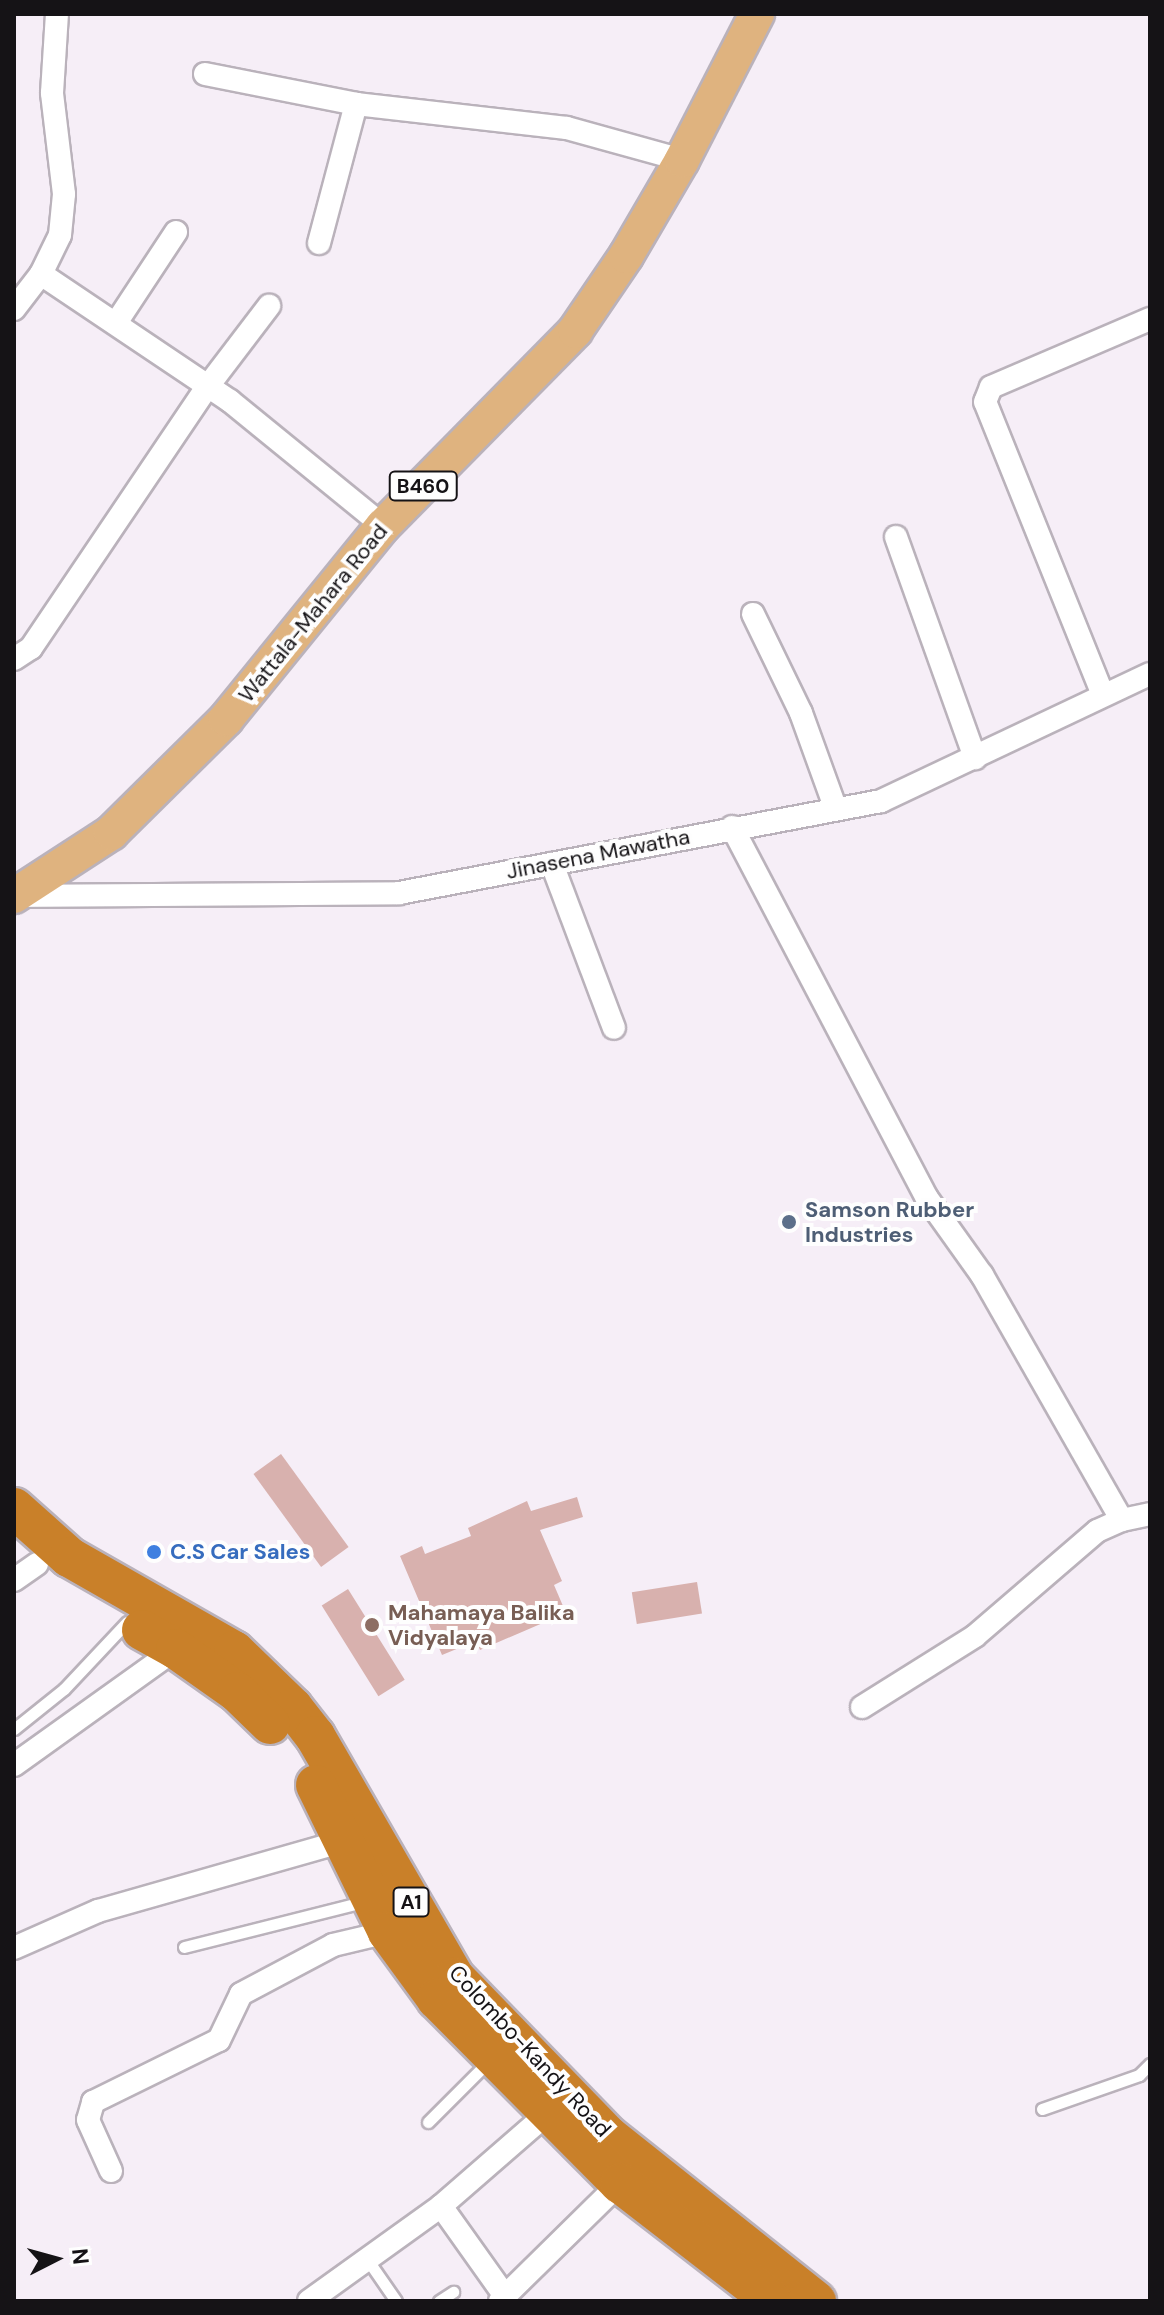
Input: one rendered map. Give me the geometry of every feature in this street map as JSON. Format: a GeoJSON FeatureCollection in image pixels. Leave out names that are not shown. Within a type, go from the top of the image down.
{"type":"FeatureCollection","features":[{"type":"Feature","properties":{"kind":"highway","name":"Colombo-Kandy Road"},"geometry":{"type":"LineString","coordinates":[[14,1508],[69,1557],[234,1651],[293,1708],[315,1736],[455,1978],[620,2183],[773,2301]]}},
{"type":"Feature","properties":{"kind":"highway","name":"Colombo-Kandy Road"},"geometry":{"type":"LineString","coordinates":[[22,1563],[176,1649],[237,1692],[271,1725],[312,1777],[380,1916],[437,1999],[492,2057],[558,2105],[607,2135],[816,2301]]}},
{"type":"Feature","properties":{"kind":"main road","name":"Wattala-Mahara Road"},"geometry":{"type":"LineString","coordinates":[[16,896],[111,833],[226,719],[383,526],[575,331],[626,256],[682,160],[757,14]]}},
{"type":"Feature","properties":{"kind":"street"},"geometry":{"type":"LineString","coordinates":[[14,309],[41,274],[60,235],[64,194],[52,93],[57,14]]}},
{"type":"Feature","properties":{"kind":"street"},"geometry":{"type":"LineString","coordinates":[[205,74],[356,104],[567,128],[682,160]]}},
{"type":"Feature","properties":{"kind":"street"},"geometry":{"type":"LineString","coordinates":[[319,243],[356,104]]}},
{"type":"Feature","properties":{"kind":"street"},"geometry":{"type":"LineString","coordinates":[[116,323],[176,232]]}},
{"type":"Feature","properties":{"kind":"street"},"geometry":{"type":"LineString","coordinates":[[41,274],[208,386],[383,526]]}},
{"type":"Feature","properties":{"kind":"street"},"geometry":{"type":"LineString","coordinates":[[14,659],[31,648],[208,386],[269,306]]}},
{"type":"Feature","properties":{"kind":"street"},"geometry":{"type":"LineString","coordinates":[[1103,695],[985,402],[991,387],[1150,319]]}},
{"type":"Feature","properties":{"kind":"street"},"geometry":{"type":"LineString","coordinates":[[896,537],[975,758]]}},
{"type":"Feature","properties":{"kind":"street"},"geometry":{"type":"LineString","coordinates":[[753,614],[801,713],[835,807]]}},
{"type":"Feature","properties":{"kind":"street","name":"Jinasena Mawatha"},"geometry":{"type":"LineString","coordinates":[[16,896],[399,893],[835,807],[881,801],[1150,674]]}},
{"type":"Feature","properties":{"kind":"street"},"geometry":{"type":"LineString","coordinates":[[732,827],[927,1198],[982,1275],[1122,1520]]}},
{"type":"Feature","properties":{"kind":"street"},"geometry":{"type":"LineString","coordinates":[[552,864],[614,1028]]}},
{"type":"Feature","properties":{"kind":"street"},"geometry":{"type":"LineString","coordinates":[[862,1707],[975,1636],[1097,1531],[1122,1520],[1150,1514]]}},
{"type":"Feature","properties":{"kind":"street"},"geometry":{"type":"LineString","coordinates":[[14,1765],[176,1649]]}},
{"type":"Feature","properties":{"kind":"street"},"geometry":{"type":"LineString","coordinates":[[14,1948],[98,1911],[343,1841]]}},
{"type":"Feature","properties":{"kind":"street"},"geometry":{"type":"LineString","coordinates":[[111,2171],[88,2120],[93,2102],[219,2040],[241,1994],[380,1916]]}},
{"type":"Feature","properties":{"kind":"street"},"geometry":{"type":"LineString","coordinates":[[309,2301],[441,2206],[558,2105]]}},
{"type":"Feature","properties":{"kind":"street"},"geometry":{"type":"LineString","coordinates":[[441,2206],[503,2298],[620,2183]]}},
{"type":"Feature","properties":{"kind":"lane"},"geometry":{"type":"LineString","coordinates":[[14,1729],[64,1689],[127,1622]]}},
{"type":"Feature","properties":{"kind":"lane"},"geometry":{"type":"LineString","coordinates":[[184,1947],[380,1916]]}},
{"type":"Feature","properties":{"kind":"lane"},"geometry":{"type":"LineString","coordinates":[[428,2122],[492,2057]]}},
{"type":"Feature","properties":{"kind":"lane"},"geometry":{"type":"LineString","coordinates":[[1042,2109],[1139,2075],[1150,2064]]}},
{"type":"Feature","properties":{"kind":"lane"},"geometry":{"type":"LineString","coordinates":[[367,2259],[396,2301]]}},
{"type":"Feature","properties":{"kind":"lane"},"geometry":{"type":"LineString","coordinates":[[439,2301],[453,2292]]}},
{"type":"Feature","properties":{"kind":"building"},"geometry":{"type":"Polygon","coordinates":[[[281,1454],[349,1547],[321,1567],[253,1474],[281,1454]]]}},
{"type":"Feature","properties":{"kind":"building"},"geometry":{"type":"Polygon","coordinates":[[[577,1497],[583,1517],[540,1530],[562,1581],[554,1585],[566,1613],[480,1650],[476,1641],[442,1655],[400,1556],[422,1546],[425,1554],[471,1536],[468,1528],[527,1501],[531,1511],[577,1497]]]}},
{"type":"Feature","properties":{"kind":"building"},"geometry":{"type":"Polygon","coordinates":[[[697,1582],[702,1614],[637,1624],[632,1592],[697,1582]]]}},
{"type":"Feature","properties":{"kind":"building"},"geometry":{"type":"Polygon","coordinates":[[[348,1589],[405,1680],[378,1696],[322,1605],[348,1589]]]}},
{"type":"Feature","properties":{"kind":"place","name":"Samson Rubber Industries"},"geometry":{"type":"Point","coordinates":[789,1222]}},
{"type":"Feature","properties":{"kind":"place","name":"C.S Car Sales"},"geometry":{"type":"Point","coordinates":[154,1552]}},
{"type":"Feature","properties":{"kind":"place","name":"Mahamaya Balika Vidyalaya"},"geometry":{"type":"Point","coordinates":[372,1625]}}]}
